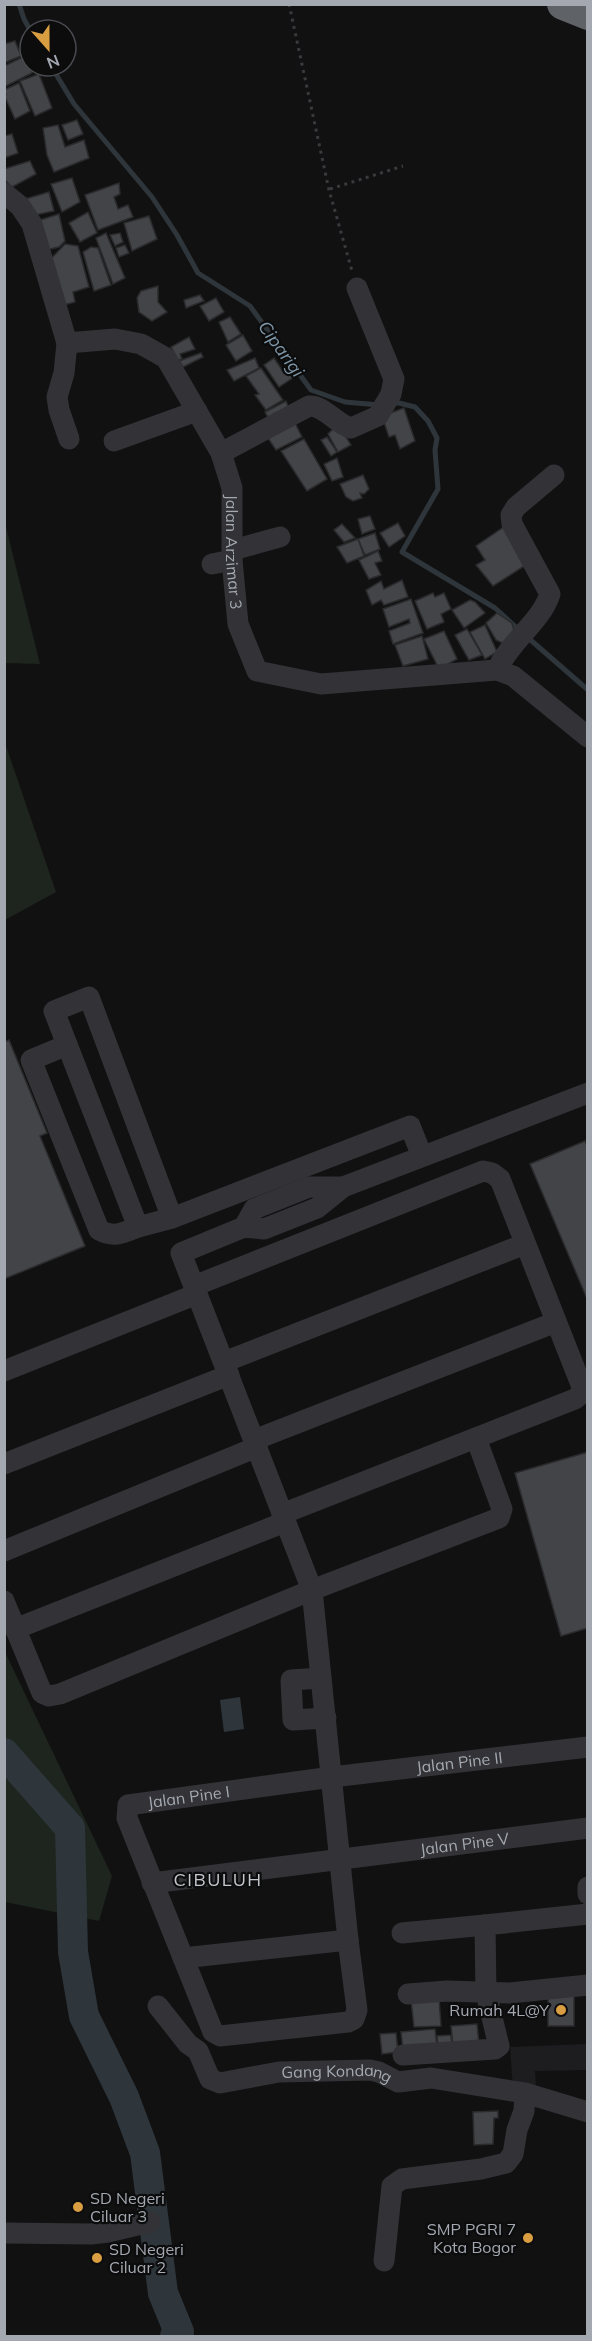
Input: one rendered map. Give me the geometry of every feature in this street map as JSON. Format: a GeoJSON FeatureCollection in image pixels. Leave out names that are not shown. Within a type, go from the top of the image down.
{"type":"FeatureCollection","features":[{"type":"Feature","properties":{"kind":"highway"},"geometry":{"type":"LineString","coordinates":[[563,4],[588,14]]}},
{"type":"Feature","properties":{"kind":"street"},"geometry":{"type":"LineString","coordinates":[[4,193],[20,206],[32,224],[67,343],[64,373],[57,397],[69,439]]}},
{"type":"Feature","properties":{"kind":"street"},"geometry":{"type":"LineString","coordinates":[[222,453],[309,406],[316,406],[338,422],[351,428],[378,416],[391,394],[394,380],[357,288]]}},
{"type":"Feature","properties":{"kind":"street","name":"Jalan Arzimar 3"},"geometry":{"type":"LineString","coordinates":[[67,343],[115,339],[141,344],[166,358],[222,453],[232,488],[226,558],[238,624],[257,671],[321,684],[497,670]]}},
{"type":"Feature","properties":{"kind":"street"},"geometry":{"type":"LineString","coordinates":[[114,441],[197,411]]}},
{"type":"Feature","properties":{"kind":"street"},"geometry":{"type":"LineString","coordinates":[[554,476],[516,507],[511,514],[512,524],[550,594],[548,602],[515,641],[497,670],[513,676],[588,737]]}},
{"type":"Feature","properties":{"kind":"street"},"geometry":{"type":"LineString","coordinates":[[226,558],[280,537]]}},
{"type":"Feature","properties":{"kind":"street"},"geometry":{"type":"LineString","coordinates":[[138,1227],[54,1011],[89,997],[172,1218]]}},
{"type":"Feature","properties":{"kind":"street"},"geometry":{"type":"LineString","coordinates":[[67,1045],[31,1060],[99,1230],[109,1235],[117,1236],[138,1227],[172,1218],[410,1126],[422,1156]]}},
{"type":"Feature","properties":{"kind":"street"},"geometry":{"type":"LineString","coordinates":[[152,1883],[213,2032],[220,2036],[348,2022],[354,2019],[357,2010],[312,1590],[182,1253],[244,1227],[254,1209],[309,1187],[343,1187],[588,1092]]}},
{"type":"Feature","properties":{"kind":"street"},"geometry":{"type":"LineString","coordinates":[[4,1371],[483,1171],[492,1173],[500,1179],[582,1387],[581,1394],[575,1399],[15,1629]]}},
{"type":"Feature","properties":{"kind":"street"},"geometry":{"type":"LineString","coordinates":[[4,1464],[525,1244]]}},
{"type":"Feature","properties":{"kind":"street"},"geometry":{"type":"LineString","coordinates":[[4,1551],[255,1443],[556,1322]]}},
{"type":"Feature","properties":{"kind":"street"},"geometry":{"type":"LineString","coordinates":[[4,1601],[40,1689],[44,1695],[60,1694],[312,1590],[499,1518],[502,1509],[476,1438]]}},
{"type":"Feature","properties":{"kind":"street"},"geometry":{"type":"LineString","coordinates":[[321,1678],[291,1680],[293,1720],[326,1718]]}},
{"type":"Feature","properties":{"kind":"street","name":"Jalan Pine II"},"geometry":{"type":"LineString","coordinates":[[332,1777],[588,1747]]}},
{"type":"Feature","properties":{"kind":"street","name":"Jalan Pine I"},"geometry":{"type":"LineString","coordinates":[[152,1883],[127,1818],[128,1805],[332,1777]]}},
{"type":"Feature","properties":{"kind":"street","name":"Jalan Pine V"},"geometry":{"type":"LineString","coordinates":[[152,1883],[588,1828]]}},
{"type":"Feature","properties":{"kind":"street"},"geometry":{"type":"LineString","coordinates":[[588,1887],[588,1894]]}},
{"type":"Feature","properties":{"kind":"street"},"geometry":{"type":"LineString","coordinates":[[402,1933],[588,1914]]}},
{"type":"Feature","properties":{"kind":"street"},"geometry":{"type":"LineString","coordinates":[[403,2055],[486,2050],[499,2046],[486,1993],[485,1925]]}},
{"type":"Feature","properties":{"kind":"street"},"geometry":{"type":"LineString","coordinates":[[183,1958],[348,1940]]}},
{"type":"Feature","properties":{"kind":"street"},"geometry":{"type":"LineString","coordinates":[[408,1994],[447,1991],[486,1993],[588,1985]]}},
{"type":"Feature","properties":{"kind":"street","name":"Gang Kondang"},"geometry":{"type":"LineString","coordinates":[[158,2006],[188,2044],[198,2051],[210,2079],[220,2083],[279,2072],[370,2070],[398,2082],[431,2078],[525,2101],[588,2112]]}},
{"type":"Feature","properties":{"kind":"street"},"geometry":{"type":"LineString","coordinates":[[384,2262],[392,2186],[402,2179],[481,2169],[506,2163],[513,2154],[525,2101]]}},
{"type":"Feature","properties":{"kind":"street"},"geometry":{"type":"LineString","coordinates":[[4,2234],[91,2234],[150,2222]]}},
{"type":"Feature","properties":{"kind":"path"},"geometry":{"type":"LineString","coordinates":[[289,4],[329,190],[357,288]]}},
{"type":"Feature","properties":{"kind":"path"},"geometry":{"type":"LineString","coordinates":[[329,190],[403,166]]}},
{"type":"Feature","properties":{"kind":"shaded area"},"geometry":{"type":"Polygon","coordinates":[[[5,523],[40,664],[5,663],[5,523]]]}},
{"type":"Feature","properties":{"kind":"shaded area"},"geometry":{"type":"Polygon","coordinates":[[[5,743],[56,892],[4,920],[5,743]]]}},
{"type":"Feature","properties":{"kind":"shaded area"},"geometry":{"type":"Polygon","coordinates":[[[5,1652],[112,1876],[99,1921],[5,1902],[5,1652]]]}},
{"type":"Feature","properties":{"kind":"shaded area"},"geometry":{"type":"Polygon","coordinates":[[[240,1697],[244,1729],[224,1732],[220,1700],[240,1697]]]}},
{"type":"Feature","properties":{"kind":"shaded area"},"geometry":{"type":"Polygon","coordinates":[[[587,2044],[587,2070],[535,2071],[536,2088],[513,2089],[510,2047],[587,2044]]]}},
{"type":"Feature","properties":{"kind":"building"},"geometry":{"type":"Polygon","coordinates":[[[15,41],[18,57],[4,63],[4,44],[15,41]]]}},
{"type":"Feature","properties":{"kind":"building"},"geometry":{"type":"Polygon","coordinates":[[[18,59],[18,78],[22,78],[4,87],[4,66],[18,59]]]}},
{"type":"Feature","properties":{"kind":"building"},"geometry":{"type":"Polygon","coordinates":[[[41,78],[52,108],[35,116],[20,81],[41,78]]]}},
{"type":"Feature","properties":{"kind":"building"},"geometry":{"type":"Polygon","coordinates":[[[19,83],[30,111],[15,119],[4,90],[19,83]]]}},
{"type":"Feature","properties":{"kind":"building"},"geometry":{"type":"Polygon","coordinates":[[[77,120],[83,134],[68,140],[62,125],[77,120]]]}},
{"type":"Feature","properties":{"kind":"building"},"geometry":{"type":"Polygon","coordinates":[[[58,125],[65,147],[84,140],[89,158],[54,172],[47,155],[43,128],[58,125]]]}},
{"type":"Feature","properties":{"kind":"building"},"geometry":{"type":"Polygon","coordinates":[[[12,134],[18,153],[4,158],[4,136],[12,134]]]}},
{"type":"Feature","properties":{"kind":"building"},"geometry":{"type":"Polygon","coordinates":[[[30,161],[36,174],[12,187],[4,179],[4,169],[30,161]]]}},
{"type":"Feature","properties":{"kind":"building"},"geometry":{"type":"Polygon","coordinates":[[[72,178],[80,202],[62,212],[51,184],[72,178]]]}},
{"type":"Feature","properties":{"kind":"building"},"geometry":{"type":"Polygon","coordinates":[[[119,183],[120,194],[114,197],[118,209],[128,205],[133,217],[98,230],[85,195],[119,183]]]}},
{"type":"Feature","properties":{"kind":"building"},"geometry":{"type":"Polygon","coordinates":[[[49,192],[54,211],[35,215],[22,200],[49,192]]]}},
{"type":"Feature","properties":{"kind":"building"},"geometry":{"type":"Polygon","coordinates":[[[88,212],[97,233],[80,242],[69,223],[88,212]]]}},
{"type":"Feature","properties":{"kind":"building"},"geometry":{"type":"Polygon","coordinates":[[[59,214],[65,241],[59,247],[46,250],[37,221],[59,214]]]}},
{"type":"Feature","properties":{"kind":"building"},"geometry":{"type":"Polygon","coordinates":[[[149,216],[157,239],[132,251],[124,223],[149,216]]]}},
{"type":"Feature","properties":{"kind":"building"},"geometry":{"type":"Polygon","coordinates":[[[106,233],[125,278],[113,284],[96,238],[106,233]]]}},
{"type":"Feature","properties":{"kind":"building"},"geometry":{"type":"Polygon","coordinates":[[[120,233],[123,242],[115,246],[110,235],[120,233]]]}},
{"type":"Feature","properties":{"kind":"building"},"geometry":{"type":"Polygon","coordinates":[[[65,244],[78,246],[89,287],[73,292],[75,302],[60,306],[45,265],[65,244]]]}},
{"type":"Feature","properties":{"kind":"building"},"geometry":{"type":"Polygon","coordinates":[[[125,245],[129,253],[119,257],[116,248],[125,245]]]}},
{"type":"Feature","properties":{"kind":"building"},"geometry":{"type":"Polygon","coordinates":[[[91,247],[98,248],[111,285],[94,291],[83,252],[91,247]]]}},
{"type":"Feature","properties":{"kind":"building"},"geometry":{"type":"Polygon","coordinates":[[[158,286],[158,302],[167,312],[152,321],[139,312],[137,298],[141,291],[158,286]]]}},
{"type":"Feature","properties":{"kind":"building"},"geometry":{"type":"Polygon","coordinates":[[[200,295],[204,301],[186,308],[184,300],[200,295]]]}},
{"type":"Feature","properties":{"kind":"building"},"geometry":{"type":"Polygon","coordinates":[[[216,298],[224,312],[209,321],[200,306],[216,298]]]}},
{"type":"Feature","properties":{"kind":"building"},"geometry":{"type":"Polygon","coordinates":[[[230,317],[241,334],[228,342],[219,322],[230,317]]]}},
{"type":"Feature","properties":{"kind":"building"},"geometry":{"type":"Polygon","coordinates":[[[243,335],[252,351],[236,361],[226,345],[243,335]]]}},
{"type":"Feature","properties":{"kind":"building"},"geometry":{"type":"Polygon","coordinates":[[[189,337],[195,349],[180,354],[182,359],[178,360],[171,347],[189,337]]]}},
{"type":"Feature","properties":{"kind":"building"},"geometry":{"type":"Polygon","coordinates":[[[201,353],[203,357],[183,367],[179,361],[201,353]]]}},
{"type":"Feature","properties":{"kind":"building"},"geometry":{"type":"Polygon","coordinates":[[[255,358],[259,368],[234,381],[227,370],[255,358]]]}},
{"type":"Feature","properties":{"kind":"building"},"geometry":{"type":"Polygon","coordinates":[[[274,358],[284,373],[289,370],[294,377],[279,387],[264,365],[274,358]]]}},
{"type":"Feature","properties":{"kind":"building"},"geometry":{"type":"Polygon","coordinates":[[[261,368],[283,400],[266,410],[255,395],[259,394],[246,376],[261,368]]]}},
{"type":"Feature","properties":{"kind":"building"},"geometry":{"type":"Polygon","coordinates":[[[286,401],[291,413],[271,423],[265,412],[286,401]]]}},
{"type":"Feature","properties":{"kind":"building"},"geometry":{"type":"Polygon","coordinates":[[[404,408],[415,441],[400,449],[395,435],[389,437],[382,416],[404,408]]]}},
{"type":"Feature","properties":{"kind":"building"},"geometry":{"type":"Polygon","coordinates":[[[292,417],[302,437],[276,450],[264,432],[292,417]]]}},
{"type":"Feature","properties":{"kind":"building"},"geometry":{"type":"Polygon","coordinates":[[[338,424],[351,445],[338,452],[328,434],[338,424]]]}},
{"type":"Feature","properties":{"kind":"building"},"geometry":{"type":"Polygon","coordinates":[[[327,437],[337,452],[331,456],[321,440],[327,437]]]}},
{"type":"Feature","properties":{"kind":"building"},"geometry":{"type":"Polygon","coordinates":[[[304,439],[327,479],[307,491],[281,451],[304,439]]]}},
{"type":"Feature","properties":{"kind":"building"},"geometry":{"type":"Polygon","coordinates":[[[337,458],[343,477],[332,481],[324,464],[337,458]]]}},
{"type":"Feature","properties":{"kind":"building"},"geometry":{"type":"Polygon","coordinates":[[[363,475],[369,489],[364,494],[360,493],[362,498],[353,501],[346,497],[340,484],[363,475]]]}},
{"type":"Feature","properties":{"kind":"building"},"geometry":{"type":"Polygon","coordinates":[[[370,516],[375,529],[362,534],[358,519],[370,516]]]}},
{"type":"Feature","properties":{"kind":"building"},"geometry":{"type":"Polygon","coordinates":[[[398,523],[405,536],[389,547],[380,533],[398,523]]]}},
{"type":"Feature","properties":{"kind":"building"},"geometry":{"type":"Polygon","coordinates":[[[342,524],[355,538],[344,542],[334,530],[342,524]]]}},
{"type":"Feature","properties":{"kind":"building"},"geometry":{"type":"Polygon","coordinates":[[[508,524],[529,563],[493,586],[476,565],[485,560],[476,546],[508,524]]]}},
{"type":"Feature","properties":{"kind":"building"},"geometry":{"type":"Polygon","coordinates":[[[375,533],[380,549],[365,555],[358,539],[375,533]]]}},
{"type":"Feature","properties":{"kind":"building"},"geometry":{"type":"Polygon","coordinates":[[[358,539],[364,556],[347,563],[337,547],[358,539]]]}},
{"type":"Feature","properties":{"kind":"building"},"geometry":{"type":"Polygon","coordinates":[[[378,551],[382,561],[375,563],[381,575],[369,579],[359,560],[378,551]]]}},
{"type":"Feature","properties":{"kind":"building"},"geometry":{"type":"Polygon","coordinates":[[[402,580],[408,597],[384,605],[381,600],[372,605],[366,590],[381,581],[384,589],[402,580]]]}},
{"type":"Feature","properties":{"kind":"building"},"geometry":{"type":"Polygon","coordinates":[[[433,593],[435,597],[444,593],[451,609],[441,614],[444,622],[427,629],[415,601],[433,593]]]}},
{"type":"Feature","properties":{"kind":"building"},"geometry":{"type":"Polygon","coordinates":[[[411,599],[423,633],[393,644],[389,631],[410,623],[409,619],[389,627],[383,609],[411,599]]]}},
{"type":"Feature","properties":{"kind":"building"},"geometry":{"type":"Polygon","coordinates":[[[470,600],[485,613],[464,628],[452,610],[470,600]]]}},
{"type":"Feature","properties":{"kind":"building"},"geometry":{"type":"Polygon","coordinates":[[[497,613],[512,623],[515,634],[505,644],[496,640],[486,623],[497,613]]]}},
{"type":"Feature","properties":{"kind":"building"},"geometry":{"type":"Polygon","coordinates":[[[485,625],[497,652],[485,659],[470,632],[485,625]]]}},
{"type":"Feature","properties":{"kind":"building"},"geometry":{"type":"Polygon","coordinates":[[[467,629],[482,655],[469,660],[455,635],[467,629]]]}},
{"type":"Feature","properties":{"kind":"building"},"geometry":{"type":"Polygon","coordinates":[[[444,631],[457,659],[439,669],[424,639],[444,631]]]}},
{"type":"Feature","properties":{"kind":"building"},"geometry":{"type":"Polygon","coordinates":[[[422,636],[428,659],[403,666],[395,645],[422,636]]]}},
{"type":"Feature","properties":{"kind":"building"},"geometry":{"type":"Polygon","coordinates":[[[9,1040],[47,1133],[40,1136],[85,1246],[4,1279],[4,1042],[9,1040]]]}},
{"type":"Feature","properties":{"kind":"building"},"geometry":{"type":"Polygon","coordinates":[[[585,1141],[588,1148],[588,1301],[530,1164],[585,1141]]]}},
{"type":"Feature","properties":{"kind":"building"},"geometry":{"type":"Polygon","coordinates":[[[588,1452],[588,1628],[561,1636],[515,1473],[588,1452]]]}},
{"type":"Feature","properties":{"kind":"building","name":"Rumah 4L@Y"},"geometry":{"type":"Polygon","coordinates":[[[548,1994],[574,1994],[574,2026],[548,2026],[548,1994]]]}},
{"type":"Feature","properties":{"kind":"building"},"geometry":{"type":"Polygon","coordinates":[[[439,1998],[441,2026],[414,2027],[411,2000],[439,1998]]]}},
{"type":"Feature","properties":{"kind":"building"},"geometry":{"type":"Polygon","coordinates":[[[477,2024],[479,2044],[453,2046],[451,2026],[477,2024]]]}},
{"type":"Feature","properties":{"kind":"building"},"geometry":{"type":"Polygon","coordinates":[[[435,2029],[437,2047],[403,2050],[401,2032],[435,2029]]]}},
{"type":"Feature","properties":{"kind":"building"},"geometry":{"type":"Polygon","coordinates":[[[396,2033],[398,2052],[382,2054],[380,2034],[396,2033]]]}},
{"type":"Feature","properties":{"kind":"building"},"geometry":{"type":"Polygon","coordinates":[[[451,2035],[452,2046],[438,2047],[437,2036],[451,2035]]]}},
{"type":"Feature","properties":{"kind":"building"},"geometry":{"type":"Polygon","coordinates":[[[498,2111],[498,2118],[494,2118],[493,2144],[474,2145],[473,2112],[498,2111]]]}},
{"type":"Feature","properties":{"kind":"waterway","name":"Ciparigi"},"geometry":{"type":"LineString","coordinates":[[19,4],[24,18]]}},
{"type":"Feature","properties":{"kind":"waterway","name":"Ciparigi"},"geometry":{"type":"LineString","coordinates":[[58,78],[74,104],[152,197],[198,273],[250,306],[311,390],[345,402],[379,405]]}},
{"type":"Feature","properties":{"kind":"waterway","name":"Ciparigi"},"geometry":{"type":"LineString","coordinates":[[391,403],[415,407],[428,421],[437,438],[435,450],[438,489],[402,552],[495,608],[519,630]]}},
{"type":"Feature","properties":{"kind":"waterway","name":"Ciparigi"},"geometry":{"type":"LineString","coordinates":[[526,636],[588,690]]}},
{"type":"Feature","properties":{"kind":"waterway"},"geometry":{"type":"LineString","coordinates":[[4,1753],[70,1828],[73,1952],[84,2016],[124,2097],[145,2153],[163,2293],[179,2332],[175,2336]]}},
{"type":"Feature","properties":{"kind":"place","name":"Rumah 4L@Y"},"geometry":{"type":"Point","coordinates":[561,2010]}},
{"type":"Feature","properties":{"kind":"place","name":"SD Negeri Ciluar 3"},"geometry":{"type":"Point","coordinates":[78,2207]}},
{"type":"Feature","properties":{"kind":"place","name":"SMP PGRI 7 Kota Bogor"},"geometry":{"type":"Point","coordinates":[528,2238]}},
{"type":"Feature","properties":{"kind":"place","name":"SD Negeri Ciluar 2"},"geometry":{"type":"Point","coordinates":[97,2258]}},
{"type":"Feature","properties":{"kind":"district","name":"CIBULUH"},"geometry":{"type":"Point","coordinates":[218,1880]}}]}
